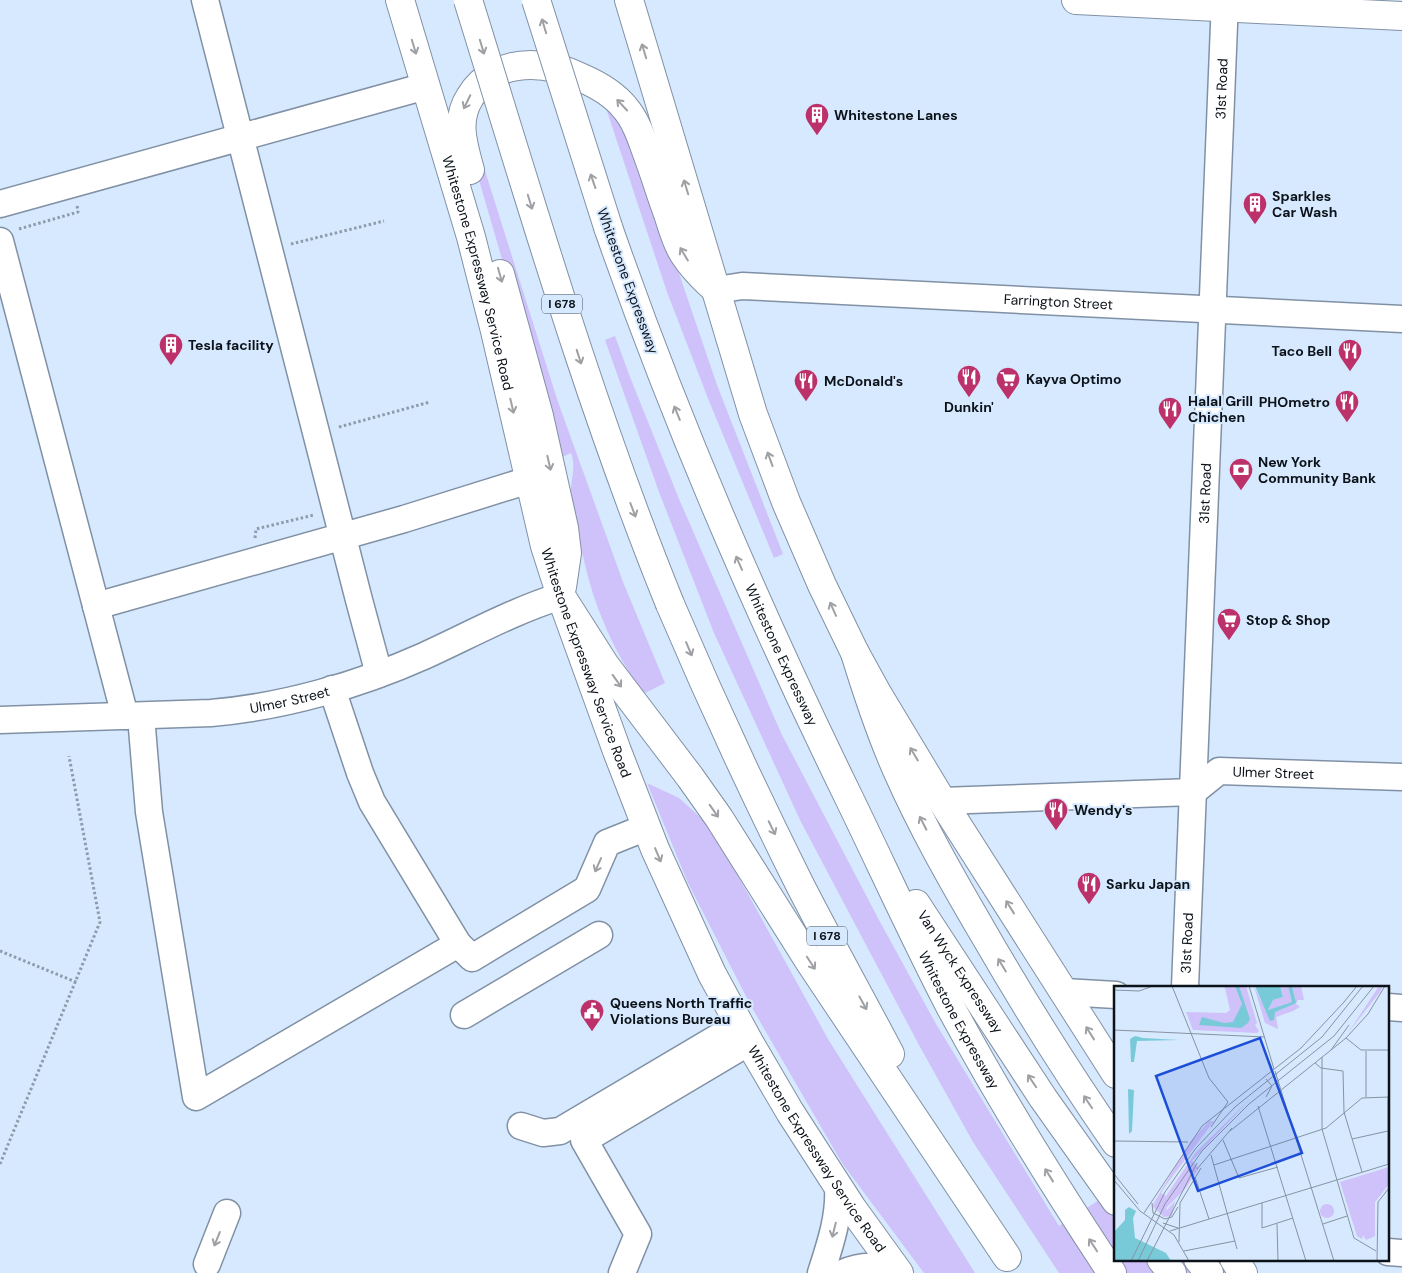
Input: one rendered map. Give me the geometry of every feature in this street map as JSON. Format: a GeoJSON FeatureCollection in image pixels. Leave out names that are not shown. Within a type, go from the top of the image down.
{"type":"FeatureCollection","features":[{"type":"Feature","properties":{"kind":"main road","name":"Whitestone Expressway Service Road"},"geometry":{"type":"LineString","coordinates":[[400,0],[472,237],[545,546],[617,751],[647,828],[689,926],[744,1034],[790,1112],[864,1226],[899,1273]]}},
{"type":"Feature","properties":{"kind":"main road","name":"I 678"},"geometry":{"type":"LineString","coordinates":[[468,0],[578,354],[627,494],[670,604],[725,730],[800,885],[924,1114],[1013,1265]]}},
{"type":"Feature","properties":{"kind":"main road","name":"Whitestone Expressway"},"geometry":{"type":"LineString","coordinates":[[536,0],[608,227],[663,378],[704,480],[765,621],[952,1009],[1008,1110],[1112,1273]]}},
{"type":"Feature","properties":{"kind":"main road"},"geometry":{"type":"LineString","coordinates":[[629,0],[743,381],[775,474],[822,585],[855,653],[942,800],[1114,1071]]}},
{"type":"Feature","properties":{"kind":"main road"},"geometry":{"type":"LineString","coordinates":[[1076,0],[1225,4],[1402,16]]}},
{"type":"Feature","properties":{"kind":"main road"},"geometry":{"type":"LineString","coordinates":[[717,290],[698,272],[682,250],[636,125],[624,107],[614,97],[600,87],[560,69],[529,65],[505,69],[490,75],[469,97],[463,111],[461,136],[539,416],[562,518],[567,553],[561,596],[605,665],[719,818],[811,964],[1013,1265]]}},
{"type":"Feature","properties":{"kind":"main road"},"geometry":{"type":"LineString","coordinates":[[855,653],[890,755],[939,854],[1011,979],[1085,1098],[1114,1140]]}},
{"type":"Feature","properties":{"kind":"main road","name":"Van Wyck Expressway"},"geometry":{"type":"LineString","coordinates":[[818,734],[873,833],[913,899],[1028,1076],[1113,1197]]}},
{"type":"Feature","properties":{"kind":"main road"},"geometry":{"type":"LineString","coordinates":[[1162,1260],[1172,1273]]}},
{"type":"Feature","properties":{"kind":"main road"},"geometry":{"type":"LineString","coordinates":[[1199,1260],[1209,1273]]}},
{"type":"Feature","properties":{"kind":"main road"},"geometry":{"type":"LineString","coordinates":[[1235,1260],[1244,1273]]}},
{"type":"Feature","properties":{"kind":"street"},"geometry":{"type":"LineString","coordinates":[[205,0],[358,600],[380,674]]}},
{"type":"Feature","properties":{"kind":"street","name":"31st Road"},"geometry":{"type":"LineString","coordinates":[[1185,986],[1225,4]]}},
{"type":"Feature","properties":{"kind":"street"},"geometry":{"type":"LineString","coordinates":[[0,204],[426,86]]}},
{"type":"Feature","properties":{"kind":"street"},"geometry":{"type":"LineString","coordinates":[[6,236],[96,606],[133,716],[196,1097],[458,944]]}},
{"type":"Feature","properties":{"kind":"street","name":"Farrington Street"},"geometry":{"type":"LineString","coordinates":[[717,290],[742,286],[1402,319]]}},
{"type":"Feature","properties":{"kind":"street"},"geometry":{"type":"LineString","coordinates":[[96,606],[404,519],[529,480]]}},
{"type":"Feature","properties":{"kind":"street","name":"Ulmer Street"},"geometry":{"type":"LineString","coordinates":[[0,720],[227,712],[285,701],[380,674],[424,656],[521,610],[561,596]]}},
{"type":"Feature","properties":{"kind":"street"},"geometry":{"type":"LineString","coordinates":[[332,689],[360,773],[372,802],[458,944],[472,958],[587,889],[607,843],[647,828]]}},
{"type":"Feature","properties":{"kind":"street","name":"Ulmer Street"},"geometry":{"type":"LineString","coordinates":[[1193,792],[1219,771],[1402,777]]}},
{"type":"Feature","properties":{"kind":"street"},"geometry":{"type":"LineString","coordinates":[[942,800],[1193,792]]}},
{"type":"Feature","properties":{"kind":"street"},"geometry":{"type":"LineString","coordinates":[[464,1016],[599,935]]}},
{"type":"Feature","properties":{"kind":"street"},"geometry":{"type":"LineString","coordinates":[[1064,992],[1114,995]]}},
{"type":"Feature","properties":{"kind":"street"},"geometry":{"type":"LineString","coordinates":[[521,1126],[543,1134],[560,1131],[744,1034]]}},
{"type":"Feature","properties":{"kind":"street"},"geometry":{"type":"LineString","coordinates":[[622,1273],[638,1234],[584,1140],[744,1034]]}},
{"type":"Feature","properties":{"kind":"street"},"geometry":{"type":"LineString","coordinates":[[821,1273],[837,1219],[838,1186]]}},
{"type":"Feature","properties":{"kind":"street"},"geometry":{"type":"LineString","coordinates":[[207,1264],[227,1213]]}},
{"type":"Feature","properties":{"kind":"street"},"geometry":{"type":"LineString","coordinates":[[844,1273],[857,1267],[866,1266],[884,1268],[899,1273]]}},
{"type":"Feature","properties":{"kind":"path"},"geometry":{"type":"LineString","coordinates":[[6,236],[78,212],[76,198]]}},
{"type":"Feature","properties":{"kind":"path"},"geometry":{"type":"LineString","coordinates":[[269,250],[384,221]]}},
{"type":"Feature","properties":{"kind":"path"},"geometry":{"type":"LineString","coordinates":[[316,433],[430,402]]}},
{"type":"Feature","properties":{"kind":"path"},"geometry":{"type":"LineString","coordinates":[[0,1164],[100,922],[69,756]]}},
{"type":"Feature","properties":{"kind":"path"},"geometry":{"type":"LineString","coordinates":[[0,951],[76,982]]}},
{"type":"Feature","properties":{"kind":"shaded area"},"geometry":{"type":"Polygon","coordinates":[[[602,96],[636,147],[717,385],[783,554],[774,558],[709,401],[667,292],[602,96]]]}},
{"type":"Feature","properties":{"kind":"shaded area"},"geometry":{"type":"Polygon","coordinates":[[[468,117],[558,402],[623,582],[665,683],[643,694],[612,641],[593,593],[584,563],[571,500],[573,458],[571,453],[560,458],[467,139],[468,117]]]}},
{"type":"Feature","properties":{"kind":"shaded area"},"geometry":{"type":"Polygon","coordinates":[[[615,336],[679,499],[781,733],[936,1024],[1059,1226],[1114,1190],[1114,1260],[1219,1260],[1227,1273],[1059,1273],[973,1142],[919,1045],[801,822],[714,633],[659,492],[605,340],[615,336]]]}},
{"type":"Feature","properties":{"kind":"shaded area"},"geometry":{"type":"Polygon","coordinates":[[[647,783],[679,798],[711,827],[828,1039],[975,1273],[924,1273],[842,1163],[751,1006],[688,883],[647,783]]]}},
{"type":"Feature","properties":{"kind":"place","name":"Whitestone Lanes"},"geometry":{"type":"Point","coordinates":[817,136]}},
{"type":"Feature","properties":{"kind":"place","name":"Sparkles Car Wash"},"geometry":{"type":"Point","coordinates":[1255,225]}},
{"type":"Feature","properties":{"kind":"place","name":"Tesla facility"},"geometry":{"type":"Point","coordinates":[171,366]}},
{"type":"Feature","properties":{"kind":"place","name":"Taco Bell"},"geometry":{"type":"Point","coordinates":[1350,372]}},
{"type":"Feature","properties":{"kind":"place","name":"Dunkin'"},"geometry":{"type":"Point","coordinates":[969,398]}},
{"type":"Feature","properties":{"kind":"place","name":"Kayva Optimo"},"geometry":{"type":"Point","coordinates":[1008,400]}},
{"type":"Feature","properties":{"kind":"place","name":"McDonald's"},"geometry":{"type":"Point","coordinates":[806,402]}},
{"type":"Feature","properties":{"kind":"place","name":"PHOmetro"},"geometry":{"type":"Point","coordinates":[1347,423]}},
{"type":"Feature","properties":{"kind":"place","name":"Halal Grill Chichen"},"geometry":{"type":"Point","coordinates":[1170,430]}},
{"type":"Feature","properties":{"kind":"place","name":"New York Community Bank"},"geometry":{"type":"Point","coordinates":[1241,491]}},
{"type":"Feature","properties":{"kind":"place","name":"Stop & Shop"},"geometry":{"type":"Point","coordinates":[1229,641]}},
{"type":"Feature","properties":{"kind":"place","name":"Wendy's"},"geometry":{"type":"Point","coordinates":[1056,831]}},
{"type":"Feature","properties":{"kind":"place","name":"Sarku Japan"},"geometry":{"type":"Point","coordinates":[1089,905]}},
{"type":"Feature","properties":{"kind":"place","name":"Queens North Traffic Violations Bureau"},"geometry":{"type":"Point","coordinates":[592,1032]}}]}
